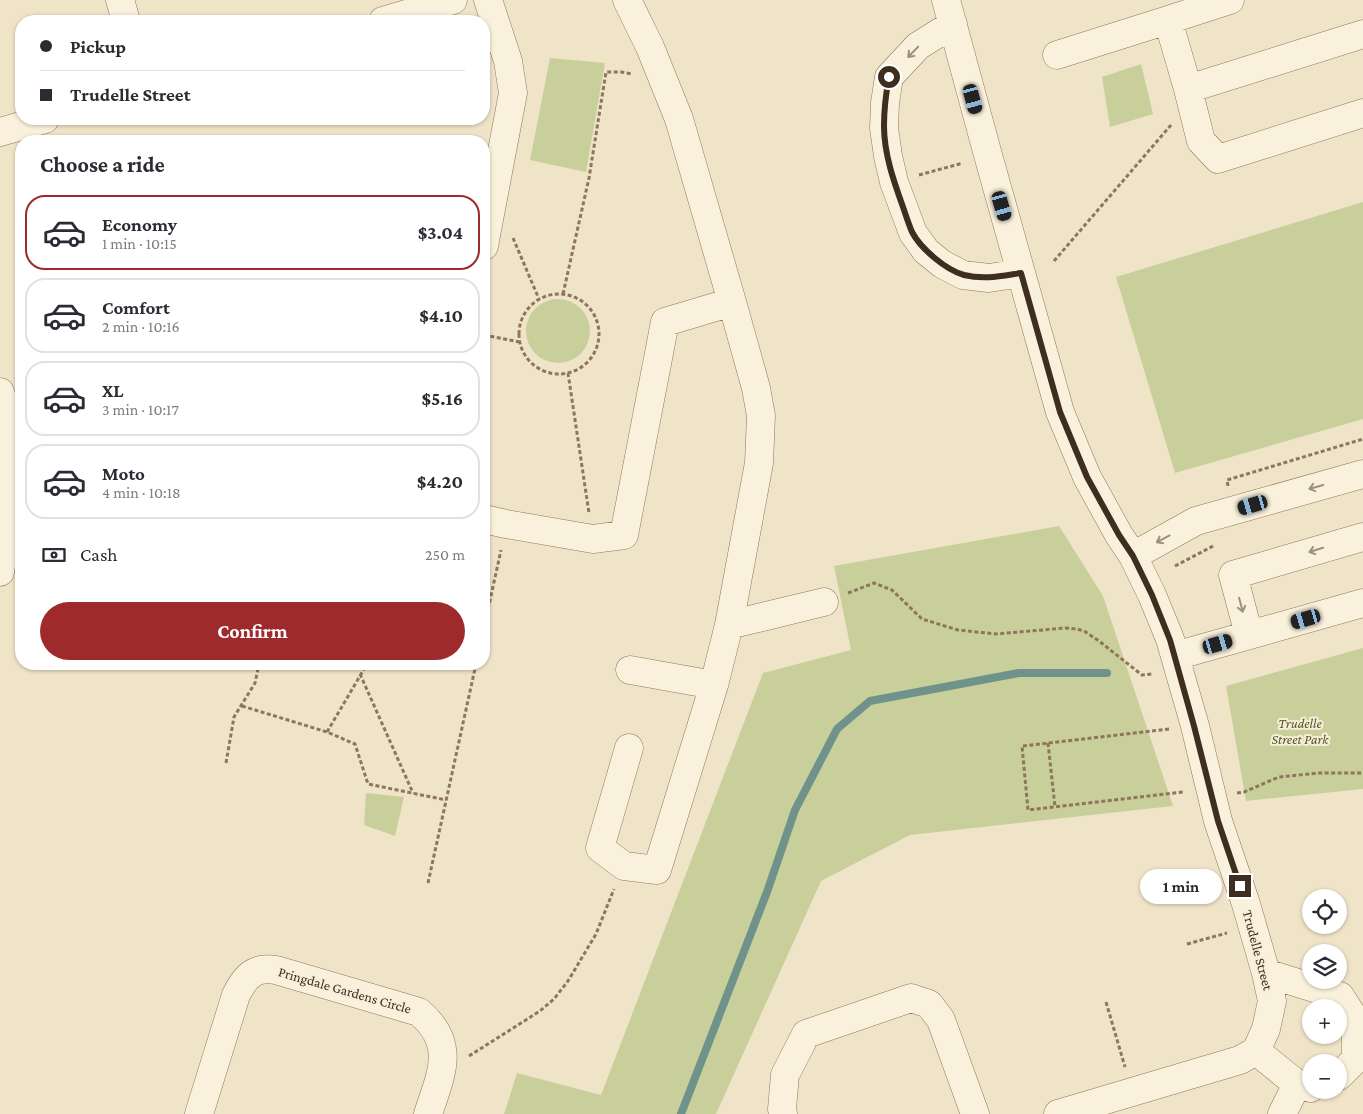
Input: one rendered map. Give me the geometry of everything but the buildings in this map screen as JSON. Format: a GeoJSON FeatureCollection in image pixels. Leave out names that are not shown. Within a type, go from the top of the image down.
{"type":"FeatureCollection","features":[{"type":"Feature","properties":{"kind":"street"},"geometry":{"type":"LineString","coordinates":[[120,0],[124,15]]}},
{"type":"Feature","properties":{"kind":"street"},"geometry":{"type":"LineString","coordinates":[[488,0],[508,61],[514,93],[490,215]]}},
{"type":"Feature","properties":{"kind":"street"},"geometry":{"type":"LineString","coordinates":[[628,0],[650,47],[679,119],[756,388],[760,416],[759,463],[729,625],[714,685],[657,870],[624,866],[600,848],[629,748]]}},
{"type":"Feature","properties":{"kind":"street"},"geometry":{"type":"LineString","coordinates":[[1057,55],[1230,0]]}},
{"type":"Feature","properties":{"kind":"street"},"geometry":{"type":"LineString","coordinates":[[400,15],[438,2]]}},
{"type":"Feature","properties":{"kind":"street"},"geometry":{"type":"LineString","coordinates":[[950,12],[889,77],[885,102],[884,128],[894,182],[913,233],[926,251],[942,264],[963,275],[989,278],[1021,273]]}},
{"type":"Feature","properties":{"kind":"street","name":"Trudelle Street"},"geometry":{"type":"LineString","coordinates":[[950,12],[1060,412],[1087,477],[1119,535],[1133,556],[1152,595],[1177,662],[1218,821],[1252,926],[1272,1001],[1266,1029],[1256,1051]]}},
{"type":"Feature","properties":{"kind":"street"},"geometry":{"type":"LineString","coordinates":[[1168,20],[1192,102],[1201,141],[1218,159],[1363,113]]}},
{"type":"Feature","properties":{"kind":"street"},"geometry":{"type":"LineString","coordinates":[[1192,102],[1363,34]]}},
{"type":"Feature","properties":{"kind":"street"},"geometry":{"type":"LineString","coordinates":[[0,132],[24,125]]}},
{"type":"Feature","properties":{"kind":"street"},"geometry":{"type":"LineString","coordinates":[[495,522],[593,539],[624,536],[665,322],[732,302]]}},
{"type":"Feature","properties":{"kind":"street"},"geometry":{"type":"LineString","coordinates":[[0,572],[8,522],[10,460],[6,399]]}},
{"type":"Feature","properties":{"kind":"street"},"geometry":{"type":"LineString","coordinates":[[1133,556],[1196,521],[1363,474]]}},
{"type":"Feature","properties":{"kind":"street"},"geometry":{"type":"LineString","coordinates":[[1249,635],[1233,575],[1363,537]]}},
{"type":"Feature","properties":{"kind":"street"},"geometry":{"type":"LineString","coordinates":[[729,625],[824,602]]}},
{"type":"Feature","properties":{"kind":"street"},"geometry":{"type":"LineString","coordinates":[[1177,662],[1249,635],[1363,603]]}},
{"type":"Feature","properties":{"kind":"street"},"geometry":{"type":"LineString","coordinates":[[630,670],[714,685]]}},
{"type":"Feature","properties":{"kind":"street","name":"Pringdale Gardens Circle"},"geometry":{"type":"LineString","coordinates":[[198,1114],[236,995],[252,973],[269,968],[419,1012],[426,1018],[441,1040],[443,1054],[442,1071],[428,1114]]}},
{"type":"Feature","properties":{"kind":"street"},"geometry":{"type":"LineString","coordinates":[[1266,973],[1340,996],[1356,1021],[1356,1059],[1347,1068]]}},
{"type":"Feature","properties":{"kind":"street"},"geometry":{"type":"LineString","coordinates":[[783,1114],[785,1075],[806,1034],[911,998],[929,1004],[941,1020],[975,1114]]}},
{"type":"Feature","properties":{"kind":"street"},"geometry":{"type":"LineString","coordinates":[[1058,1114],[1240,1060],[1256,1051],[1302,1085]]}},
{"type":"Feature","properties":{"kind":"street"},"geometry":{"type":"LineString","coordinates":[[1282,1114],[1302,1089]]}},
{"type":"Feature","properties":{"kind":"path"},"geometry":{"type":"LineString","coordinates":[[563,294],[589,178],[606,72],[622,72],[663,80]]}},
{"type":"Feature","properties":{"kind":"path"},"geometry":{"type":"LineString","coordinates":[[1054,261],[1192,102]]}},
{"type":"Feature","properties":{"kind":"path"},"geometry":{"type":"LineString","coordinates":[[894,182],[955,165]]}},
{"type":"Feature","properties":{"kind":"path"},"geometry":{"type":"LineString","coordinates":[[512,236],[539,299]]}},
{"type":"Feature","properties":{"kind":"path"},"geometry":{"type":"LineString","coordinates":[[563,294],[578,298],[589,306],[596,318],[599,332],[597,345],[591,358],[581,367],[568,373],[544,371],[525,354],[520,342],[519,331],[522,319],[529,308],[539,299],[563,294]]}},
{"type":"Feature","properties":{"kind":"path"},"geometry":{"type":"LineString","coordinates":[[490,336],[520,342]]}},
{"type":"Feature","properties":{"kind":"path"},"geometry":{"type":"LineString","coordinates":[[568,373],[593,539]]}},
{"type":"Feature","properties":{"kind":"path"},"geometry":{"type":"LineString","coordinates":[[1234,510],[1227,480],[1363,439]]}},
{"type":"Feature","properties":{"kind":"path"},"geometry":{"type":"LineString","coordinates":[[490,570],[495,522]]}},
{"type":"Feature","properties":{"kind":"path"},"geometry":{"type":"LineString","coordinates":[[1176,566],[1216,544]]}},
{"type":"Feature","properties":{"kind":"path"},"geometry":{"type":"LineString","coordinates":[[824,602],[874,583],[892,590],[922,619],[958,630],[996,634],[1065,628],[1077,629],[1084,631],[1099,641],[1142,675],[1177,662]]}},
{"type":"Feature","properties":{"kind":"path"},"geometry":{"type":"LineString","coordinates":[[226,763],[234,717],[255,683],[258,670]]}},
{"type":"Feature","properties":{"kind":"path"},"geometry":{"type":"LineString","coordinates":[[327,732],[362,670]]}},
{"type":"Feature","properties":{"kind":"path"},"geometry":{"type":"LineString","coordinates":[[428,883],[475,670]]}},
{"type":"Feature","properties":{"kind":"path"},"geometry":{"type":"LineString","coordinates":[[360,674],[413,793]]}},
{"type":"Feature","properties":{"kind":"path"},"geometry":{"type":"LineString","coordinates":[[242,706],[327,732],[355,744],[368,784],[446,800]]}},
{"type":"Feature","properties":{"kind":"path"},"geometry":{"type":"LineString","coordinates":[[1194,726],[1022,746],[1028,810],[1244,792],[1278,777],[1319,773],[1363,773]]}},
{"type":"Feature","properties":{"kind":"path"},"geometry":{"type":"LineString","coordinates":[[1048,744],[1055,807]]}},
{"type":"Feature","properties":{"kind":"path"},"geometry":{"type":"LineString","coordinates":[[442,1071],[540,1011],[554,999],[568,981],[596,934],[624,866]]}},
{"type":"Feature","properties":{"kind":"path"},"geometry":{"type":"LineString","coordinates":[[1187,944],[1252,926]]}},
{"type":"Feature","properties":{"kind":"path"},"geometry":{"type":"LineString","coordinates":[[1106,1002],[1133,1092]]}},
{"type":"Feature","properties":{"kind":"green space"},"geometry":{"type":"Polygon","coordinates":[[[550,58],[605,63],[586,172],[530,160],[550,58]]]}},
{"type":"Feature","properties":{"kind":"green space"},"geometry":{"type":"Polygon","coordinates":[[[1141,64],[1153,114],[1110,127],[1102,77],[1141,64]]]}},
{"type":"Feature","properties":{"kind":"green space"},"geometry":{"type":"Polygon","coordinates":[[[1363,202],[1363,419],[1175,473],[1116,277],[1363,202]]]}},
{"type":"Feature","properties":{"kind":"green space"},"geometry":{"type":"Polygon","coordinates":[[[558,299],[576,305],[584,313],[590,331],[584,349],[576,357],[558,363],[540,357],[532,349],[526,331],[532,313],[540,305],[558,299]]]}},
{"type":"Feature","properties":{"kind":"green space"},"geometry":{"type":"Polygon","coordinates":[[[1059,526],[1103,596],[1173,806],[910,835],[821,881],[716,1114],[504,1114],[517,1073],[601,1095],[763,673],[851,650],[834,566],[1059,526]]]}},
{"type":"Feature","properties":{"kind":"green space","name":"Trudelle Street Park"},"geometry":{"type":"Polygon","coordinates":[[[1363,648],[1363,789],[1246,801],[1226,686],[1363,648]]]}},
{"type":"Feature","properties":{"kind":"green space"},"geometry":{"type":"Polygon","coordinates":[[[366,793],[404,797],[395,836],[364,825],[366,793]]]}},
{"type":"Feature","properties":{"kind":"waterway"},"geometry":{"type":"LineString","coordinates":[[681,1114],[767,892],[795,810],[837,729],[870,701],[1019,673],[1107,673]]}},
{"type":"Feature","properties":{"kind":"route"},"geometry":{"type":"LineString","coordinates":[[889,77],[885,102],[884,128],[888,156],[894,182],[913,233],[926,251],[942,264],[963,275],[989,278],[1021,273],[1060,412],[1087,477],[1119,535],[1133,556],[1152,595],[1170,640],[1218,821],[1240,886]]}}]}
